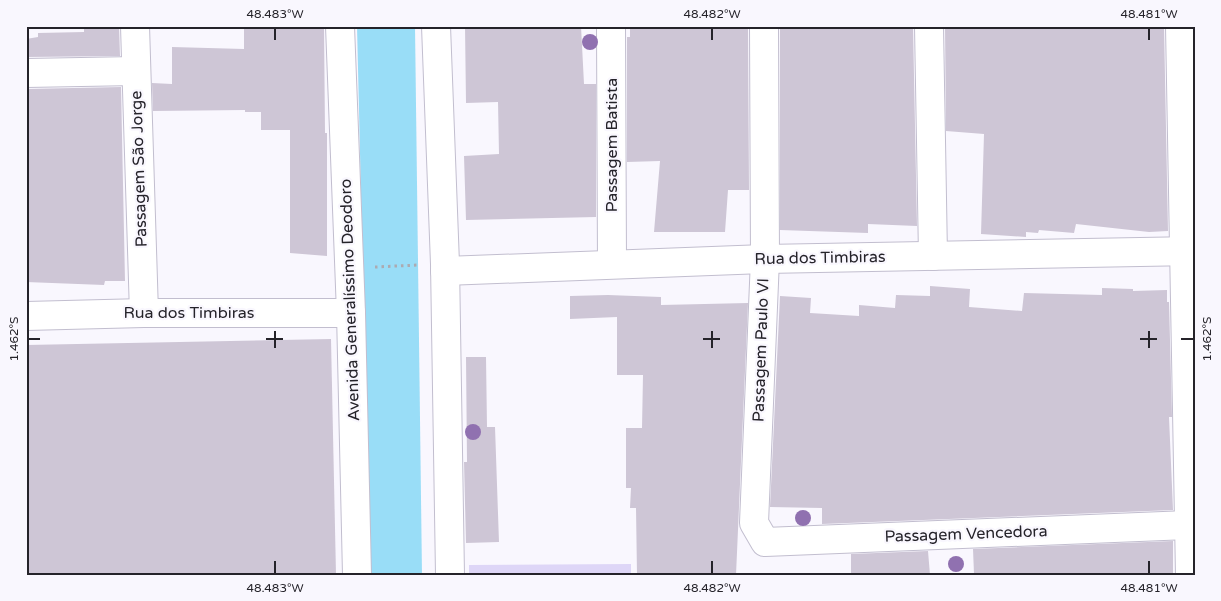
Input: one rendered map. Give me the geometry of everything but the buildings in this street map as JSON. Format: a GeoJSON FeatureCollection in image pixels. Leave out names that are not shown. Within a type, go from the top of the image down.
{"type":"FeatureCollection","features":[{"type":"Feature","properties":{"kind":"street","name":"Passagem São Jorge"},"geometry":{"type":"LineString","coordinates":[[135,26],[144,312]]}},
{"type":"Feature","properties":{"kind":"street","name":"Avenida Generalíssimo Deodoro"},"geometry":{"type":"LineString","coordinates":[[340,26],[351,312],[357,575]]}},
{"type":"Feature","properties":{"kind":"street"},"geometry":{"type":"LineString","coordinates":[[436,26],[445,267],[450,575]]}},
{"type":"Feature","properties":{"kind":"street","name":"Passagem Batista"},"geometry":{"type":"LineString","coordinates":[[612,26],[612,264]]}},
{"type":"Feature","properties":{"kind":"street","name":"Passagem Paulo VI"},"geometry":{"type":"LineString","coordinates":[[754,523],[765,259],[764,26]]}},
{"type":"Feature","properties":{"kind":"street"},"geometry":{"type":"LineString","coordinates":[[929,26],[933,256]]}},
{"type":"Feature","properties":{"kind":"street"},"geometry":{"type":"LineString","coordinates":[[1180,26],[1190,251],[1188,525],[1190,575]]}},
{"type":"Feature","properties":{"kind":"street"},"geometry":{"type":"LineString","coordinates":[[26,73],[136,72]]}},
{"type":"Feature","properties":{"kind":"street","name":"Rua dos Timbiras"},"geometry":{"type":"LineString","coordinates":[[445,267],[1190,251]]}},
{"type":"Feature","properties":{"kind":"street","name":"Rua dos Timbiras"},"geometry":{"type":"LineString","coordinates":[[26,316],[144,312],[351,312]]}},
{"type":"Feature","properties":{"kind":"street","name":"Passagem Vencedora"},"geometry":{"type":"LineString","coordinates":[[754,523],[765,542],[1188,525]]}},
{"type":"Feature","properties":{"kind":"path"},"geometry":{"type":"LineString","coordinates":[[349,268],[445,267]]}},
{"type":"Feature","properties":{"kind":"shaded area"},"geometry":{"type":"Polygon","coordinates":[[[631,564],[631,575],[469,575],[469,565],[631,564]]]}},
{"type":"Feature","properties":{"kind":"water"},"geometry":{"type":"Polygon","coordinates":[[[357,26],[415,26],[422,575],[370,575],[357,26]]]}}]}
